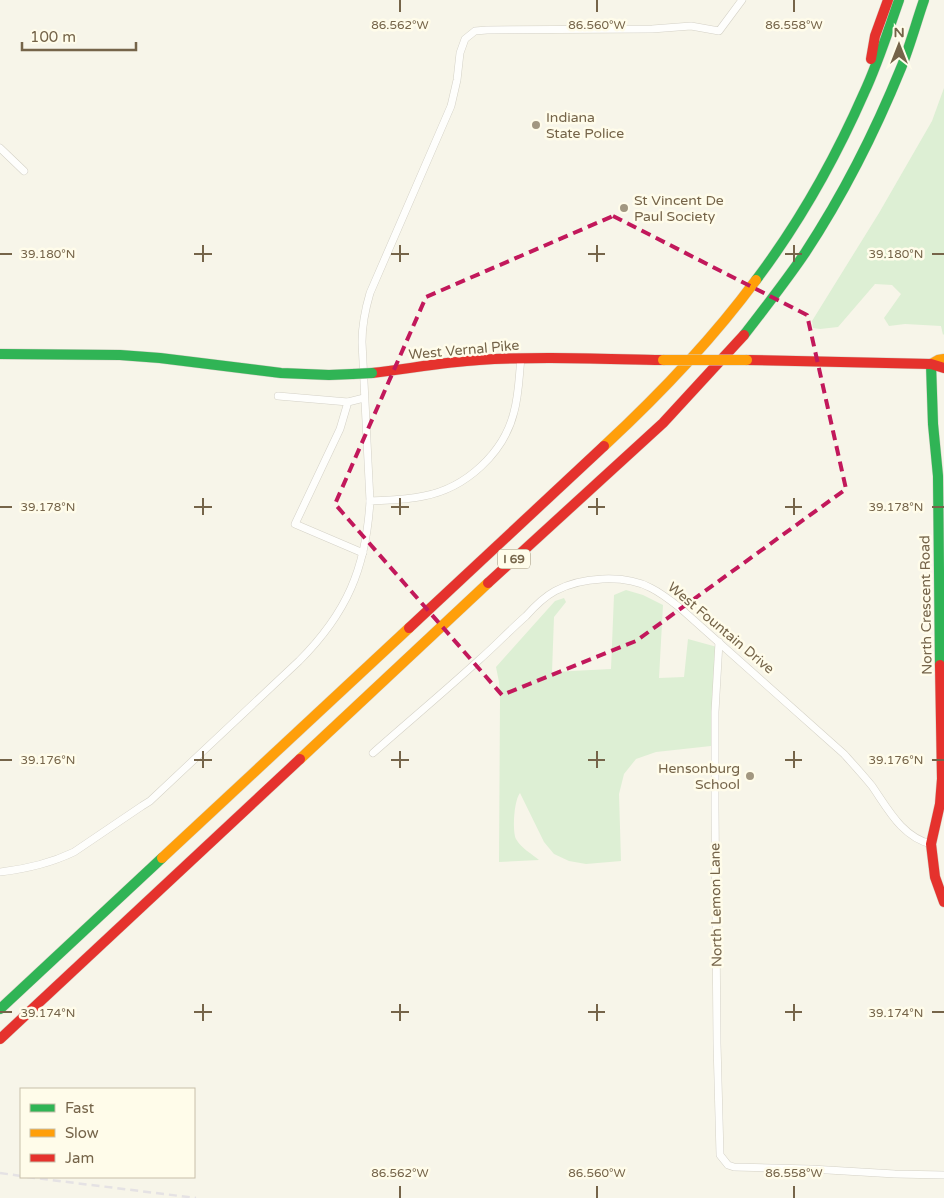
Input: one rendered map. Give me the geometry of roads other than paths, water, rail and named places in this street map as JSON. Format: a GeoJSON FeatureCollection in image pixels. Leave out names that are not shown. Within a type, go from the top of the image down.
{"type":"FeatureCollection","features":[{"type":"Feature","properties":{"kind":"main road"},"geometry":{"type":"LineString","coordinates":[[867,84],[875,36],[888,0]]}},
{"type":"Feature","properties":{"kind":"main road","name":"I 69"},"geometry":{"type":"LineString","coordinates":[[0,1009],[620,431],[694,356],[742,298],[775,253],[832,159],[867,84],[899,0]]}},
{"type":"Feature","properties":{"kind":"main road","name":"I 69"},"geometry":{"type":"LineString","coordinates":[[0,1039],[663,423],[738,342],[773,298],[800,259],[853,170],[901,66],[924,0]]}},
{"type":"Feature","properties":{"kind":"main road","name":"West Vernal Pike"},"geometry":{"type":"LineString","coordinates":[[0,354],[141,356],[280,374],[309,375],[372,373],[457,362],[521,358],[931,364]]}},
{"type":"Feature","properties":{"kind":"main road"},"geometry":{"type":"LineString","coordinates":[[931,364],[944,358]]}},
{"type":"Feature","properties":{"kind":"main road"},"geometry":{"type":"LineString","coordinates":[[931,364],[944,368]]}},
{"type":"Feature","properties":{"kind":"main road","name":"North Crescent Road"},"geometry":{"type":"LineString","coordinates":[[931,364],[933,424],[941,522],[942,787],[931,844]]}},
{"type":"Feature","properties":{"kind":"main road"},"geometry":{"type":"LineString","coordinates":[[931,844],[935,877],[944,902]]}},
{"type":"Feature","properties":{"kind":"street"},"geometry":{"type":"LineString","coordinates":[[0,872],[18,870],[62,858],[150,801],[315,645],[349,594],[363,553],[370,500],[364,398],[363,319],[370,293],[451,106],[460,54],[465,39],[476,31],[487,30],[652,29],[691,26],[719,31],[742,0]]}},
{"type":"Feature","properties":{"kind":"street"},"geometry":{"type":"LineString","coordinates":[[0,148],[24,171]]}},
{"type":"Feature","properties":{"kind":"street"},"geometry":{"type":"LineString","coordinates":[[370,500],[412,498],[440,492],[468,477],[479,468],[496,449],[509,428],[516,403],[521,358]]}},
{"type":"Feature","properties":{"kind":"street"},"geometry":{"type":"LineString","coordinates":[[278,396],[348,402],[364,398]]}},
{"type":"Feature","properties":{"kind":"street"},"geometry":{"type":"LineString","coordinates":[[348,402],[340,429],[295,524],[363,553]]}},
{"type":"Feature","properties":{"kind":"street","name":"West Fountain Drive"},"geometry":{"type":"LineString","coordinates":[[373,753],[554,592],[588,580],[610,579],[632,582],[650,587],[672,602],[718,642],[844,754],[866,779],[899,824],[917,839],[931,844]]}},
{"type":"Feature","properties":{"kind":"street","name":"North Lemon Lane"},"geometry":{"type":"LineString","coordinates":[[718,642],[715,731],[717,1044],[720,1154],[728,1165],[734,1167],[944,1175]]}},
{"type":"Feature","properties":{"kind":"railway"},"geometry":{"type":"LineString","coordinates":[[0,1173],[20,1176]]}},
{"type":"Feature","properties":{"kind":"railway"},"geometry":{"type":"LineString","coordinates":[[35,1178],[196,1198]]}},
{"type":"Feature","properties":{"kind":"place","name":"Indiana State Police"},"geometry":{"type":"Point","coordinates":[536,125]}},
{"type":"Feature","properties":{"kind":"place","name":"St Vincent De Paul Society"},"geometry":{"type":"Point","coordinates":[624,208]}},
{"type":"Feature","properties":{"kind":"place","name":"Hensonburg School"},"geometry":{"type":"Point","coordinates":[750,776]}}]}
